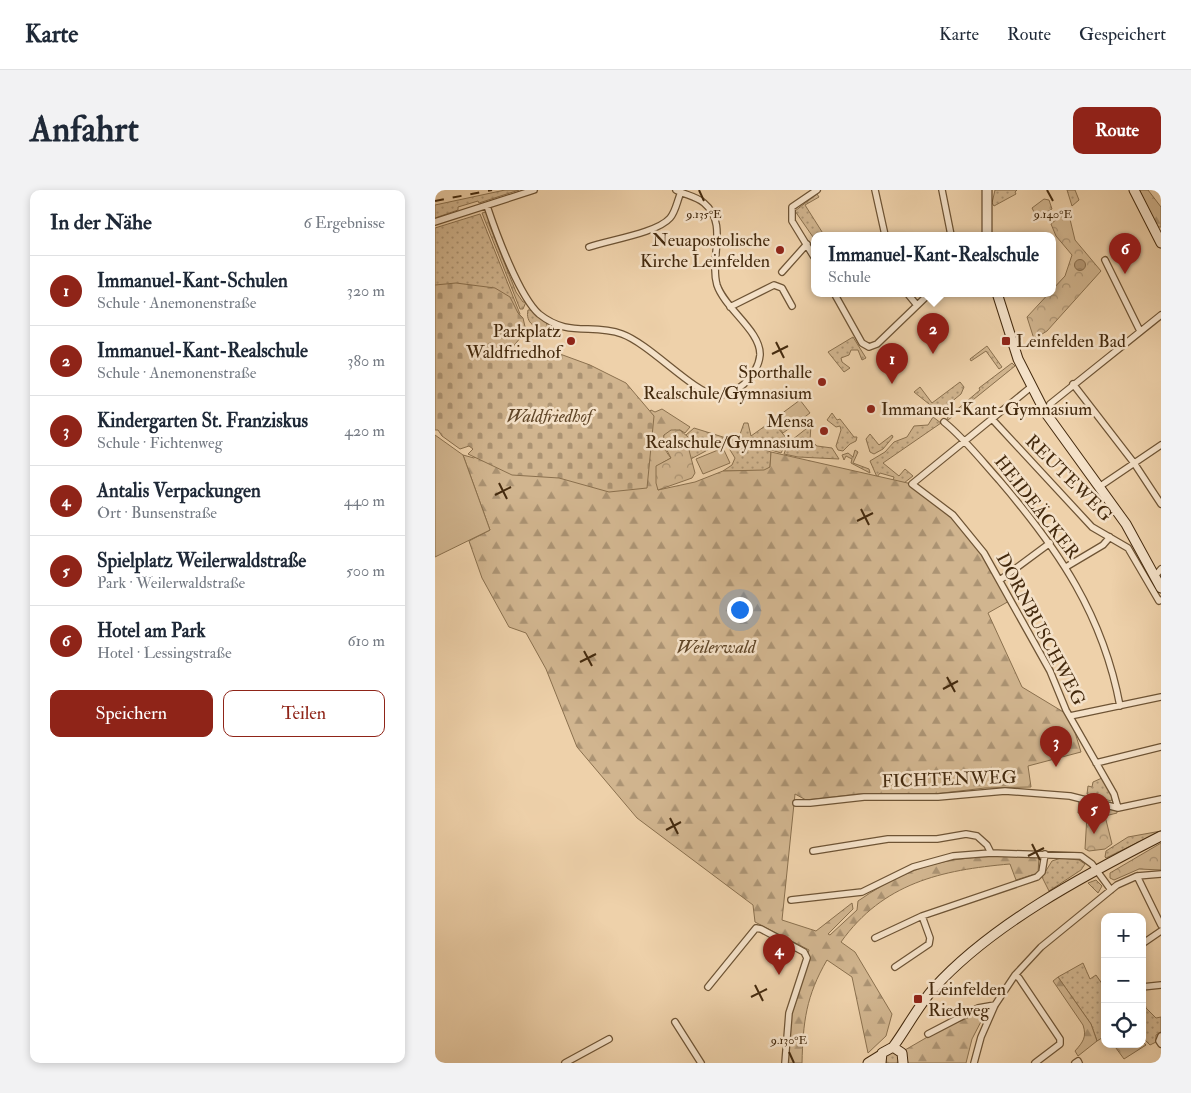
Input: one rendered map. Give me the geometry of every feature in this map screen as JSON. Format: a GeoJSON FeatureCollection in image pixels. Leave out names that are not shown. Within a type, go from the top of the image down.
{"type":"FeatureCollection","features":[{"type":"Feature","properties":{"kind":"main road"},"geometry":{"type":"LineString","coordinates":[[987,190],[987,232]]}},
{"type":"Feature","properties":{"kind":"main road"},"geometry":{"type":"LineString","coordinates":[[1134,190],[1161,243]]}},
{"type":"Feature","properties":{"kind":"main road"},"geometry":{"type":"LineString","coordinates":[[998,297],[1008,332],[1031,387],[1059,435],[1130,529],[1158,573],[1161,588]]}},
{"type":"Feature","properties":{"kind":"main road"},"geometry":{"type":"LineString","coordinates":[[897,1049],[907,1027],[929,994],[975,949],[1010,924],[1097,870],[1161,836]]}},
{"type":"Feature","properties":{"kind":"main road"},"geometry":{"type":"LineString","coordinates":[[868,1063],[881,1059],[885,1049],[897,1049],[904,1057],[903,1063]]}},
{"type":"Feature","properties":{"kind":"street"},"geometry":{"type":"LineString","coordinates":[[435,222],[534,190]]}},
{"type":"Feature","properties":{"kind":"street"},"geometry":{"type":"LineString","coordinates":[[811,251],[792,221],[791,211],[798,202],[817,190]]}},
{"type":"Feature","properties":{"kind":"street"},"geometry":{"type":"LineString","coordinates":[[875,190],[884,232]]}},
{"type":"Feature","properties":{"kind":"street"},"geometry":{"type":"LineString","coordinates":[[942,190],[950,232]]}},
{"type":"Feature","properties":{"kind":"street"},"geometry":{"type":"LineString","coordinates":[[487,206],[522,293],[539,314],[553,323],[571,329],[606,330],[633,338],[700,388],[717,395],[734,391],[743,385],[756,369],[760,358],[755,338],[720,293],[715,274],[718,234],[712,213],[701,201],[679,191],[675,211],[669,220],[633,236],[611,239],[589,247]]}},
{"type":"Feature","properties":{"kind":"street"},"geometry":{"type":"LineString","coordinates":[[782,272],[807,244]]}},
{"type":"Feature","properties":{"kind":"street"},"geometry":{"type":"LineString","coordinates":[[1105,260],[1141,331]]}},
{"type":"Feature","properties":{"kind":"street"},"geometry":{"type":"LineString","coordinates":[[730,307],[774,285],[782,288],[792,306]]}},
{"type":"Feature","properties":{"kind":"street"},"geometry":{"type":"LineString","coordinates":[[836,297],[863,343],[869,347],[877,344],[925,297]]}},
{"type":"Feature","properties":{"kind":"street"},"geometry":{"type":"LineString","coordinates":[[910,297],[916,304]]}},
{"type":"Feature","properties":{"kind":"street"},"geometry":{"type":"LineString","coordinates":[[1050,404],[1159,316],[1161,324]]}},
{"type":"Feature","properties":{"kind":"street"},"geometry":{"type":"LineString","coordinates":[[1073,384],[1134,463],[1161,504]]}},
{"type":"Feature","properties":{"kind":"street"},"geometry":{"type":"LineString","coordinates":[[965,441],[1031,387]]}},
{"type":"Feature","properties":{"kind":"street","name":"REUTEWEG"},"geometry":{"type":"LineString","coordinates":[[992,419],[1092,527],[1131,552],[1159,600],[1161,600]]}},
{"type":"Feature","properties":{"kind":"street","name":"HEIDEÄCKER"},"geometry":{"type":"LineString","coordinates":[[944,422],[965,441],[1050,543],[1066,567],[1086,603],[1103,640],[1113,672],[1120,706]]}},
{"type":"Feature","properties":{"kind":"street","name":"DORNBUSCHWEG"},"geometry":{"type":"LineString","coordinates":[[965,441],[911,484],[935,500],[960,523],[978,544],[1050,671],[1070,716],[1114,794],[1118,808]]}},
{"type":"Feature","properties":{"kind":"street"},"geometry":{"type":"LineString","coordinates":[[1099,486],[1161,445]]}},
{"type":"Feature","properties":{"kind":"street"},"geometry":{"type":"LineString","coordinates":[[1066,567],[1103,545],[1110,537]]}},
{"type":"Feature","properties":{"kind":"street"},"geometry":{"type":"LineString","coordinates":[[1000,580],[1050,543]]}},
{"type":"Feature","properties":{"kind":"street"},"geometry":{"type":"LineString","coordinates":[[1070,716],[1161,697]]}},
{"type":"Feature","properties":{"kind":"street"},"geometry":{"type":"LineString","coordinates":[[1096,763],[1161,747]]}},
{"type":"Feature","properties":{"kind":"street","name":"FICHTENWEG"},"geometry":{"type":"LineString","coordinates":[[796,803],[810,804],[864,797],[930,797],[1017,791],[1070,796],[1118,808],[1161,799]]}},
{"type":"Feature","properties":{"kind":"street"},"geometry":{"type":"LineString","coordinates":[[813,851],[888,839],[937,839],[966,834],[977,836],[987,845],[991,853]]}},
{"type":"Feature","properties":{"kind":"street"},"geometry":{"type":"LineString","coordinates":[[791,900],[857,893],[934,860],[991,853],[1081,856],[1089,860],[1111,890]]}},
{"type":"Feature","properties":{"kind":"street"},"geometry":{"type":"LineString","coordinates":[[875,938],[922,916],[1037,877],[1042,872],[1045,854]]}},
{"type":"Feature","properties":{"kind":"street"},"geometry":{"type":"LineString","coordinates":[[974,1063],[981,1037],[995,1005],[1015,975],[1064,926],[1111,890],[1137,876],[1161,874]]}},
{"type":"Feature","properties":{"kind":"street"},"geometry":{"type":"LineString","coordinates":[[1137,876],[1161,925]]}},
{"type":"Feature","properties":{"kind":"street"},"geometry":{"type":"LineString","coordinates":[[895,967],[929,944],[930,938],[922,916]]}},
{"type":"Feature","properties":{"kind":"street"},"geometry":{"type":"LineString","coordinates":[[708,987],[756,928],[761,928],[804,952],[807,958],[787,1023],[785,1063]]}},
{"type":"Feature","properties":{"kind":"street"},"geometry":{"type":"LineString","coordinates":[[1146,941],[1161,931]]}},
{"type":"Feature","properties":{"kind":"street"},"geometry":{"type":"LineString","coordinates":[[1015,975],[1062,1037],[1060,1044],[1035,1063]]}},
{"type":"Feature","properties":{"kind":"street"},"geometry":{"type":"LineString","coordinates":[[1146,987],[1161,985]]}},
{"type":"Feature","properties":{"kind":"street"},"geometry":{"type":"LineString","coordinates":[[928,1034],[978,1008],[995,1005]]}},
{"type":"Feature","properties":{"kind":"street"},"geometry":{"type":"LineString","coordinates":[[675,1022],[701,1063]]}},
{"type":"Feature","properties":{"kind":"street"},"geometry":{"type":"LineString","coordinates":[[1161,1036],[1159,1039],[1161,1044]]}},
{"type":"Feature","properties":{"kind":"street"},"geometry":{"type":"LineString","coordinates":[[565,1063],[609,1039]]}},
{"type":"Feature","properties":{"kind":"green space"},"geometry":{"type":"Polygon","coordinates":[[[505,190],[519,190],[479,203],[478,201],[458,207],[458,210],[435,218],[435,205],[505,190]]]}},
{"type":"Feature","properties":{"kind":"green space"},"geometry":{"type":"Polygon","coordinates":[[[995,190],[1017,190],[1016,194],[994,206],[992,203],[995,190]]]}},
{"type":"Feature","properties":{"kind":"green space"},"geometry":{"type":"Polygon","coordinates":[[[1067,190],[1075,190],[1079,200],[1072,206],[1067,190]]]}},
{"type":"Feature","properties":{"kind":"green space"},"geometry":{"type":"Polygon","coordinates":[[[1138,190],[1148,190],[1161,207],[1161,227],[1156,227],[1138,190]]]}},
{"type":"Feature","properties":{"kind":"green space"},"geometry":{"type":"Polygon","coordinates":[[[817,194],[819,197],[805,205],[822,232],[811,232],[811,234],[795,211],[817,194]]]}},
{"type":"Feature","properties":{"kind":"green space"},"geometry":{"type":"Polygon","coordinates":[[[1044,199],[1049,200],[1052,209],[1037,218],[1032,208],[1044,199]]]}},
{"type":"Feature","properties":{"kind":"green space"},"geometry":{"type":"Polygon","coordinates":[[[486,212],[516,292],[523,302],[526,302],[523,309],[520,309],[482,213],[486,212]]]}},
{"type":"Feature","properties":{"kind":"green space"},"geometry":{"type":"Polygon","coordinates":[[[480,214],[520,314],[515,321],[435,294],[435,228],[480,214]]]}},
{"type":"Feature","properties":{"kind":"green space"},"geometry":{"type":"Polygon","coordinates":[[[1069,215],[1075,240],[1101,271],[1047,331],[1034,339],[1027,317],[1046,297],[1056,297],[1056,286],[1065,276],[1072,255],[1056,236],[1056,232],[1051,224],[1058,218],[1069,215]]]}},
{"type":"Feature","properties":{"kind":"green space","name":"Waldfriedhof"},"geometry":{"type":"Polygon","coordinates":[[[456,283],[495,288],[510,297],[518,313],[523,318],[526,331],[511,349],[519,357],[546,352],[560,354],[590,365],[626,383],[654,416],[647,488],[609,492],[559,478],[512,475],[468,454],[473,449],[469,446],[460,449],[442,436],[438,430],[435,430],[435,285],[456,283]]]}},
{"type":"Feature","properties":{"kind":"green space"},"geometry":{"type":"Polygon","coordinates":[[[528,310],[531,310],[546,322],[548,328],[539,328],[532,325],[528,319],[528,310]]]}},
{"type":"Feature","properties":{"kind":"green space"},"geometry":{"type":"Polygon","coordinates":[[[853,337],[866,358],[862,360],[858,350],[851,350],[849,355],[841,358],[842,362],[850,368],[844,372],[828,352],[853,337]]]}},
{"type":"Feature","properties":{"kind":"green space"},"geometry":{"type":"Polygon","coordinates":[[[987,346],[1002,367],[999,369],[986,351],[971,361],[970,359],[987,346]]]}},
{"type":"Feature","properties":{"kind":"green space"},"geometry":{"type":"Polygon","coordinates":[[[1012,363],[1015,366],[948,420],[947,418],[980,390],[979,388],[1012,363]]]}},
{"type":"Feature","properties":{"kind":"green space"},"geometry":{"type":"Polygon","coordinates":[[[960,382],[964,387],[961,394],[939,412],[914,392],[920,387],[932,403],[960,382]]]}},
{"type":"Feature","properties":{"kind":"green space"},"geometry":{"type":"Polygon","coordinates":[[[800,400],[810,413],[783,433],[773,420],[800,400]]]}},
{"type":"Feature","properties":{"kind":"green space","name":"Weilerwald"},"geometry":{"type":"Polygon","coordinates":[[[662,409],[690,427],[685,433],[680,430],[664,435],[665,447],[671,458],[662,463],[658,490],[695,482],[723,471],[764,470],[770,467],[771,452],[912,484],[935,500],[968,532],[1011,600],[988,613],[1022,687],[1070,716],[1081,752],[1028,766],[1031,787],[985,788],[934,794],[859,794],[806,800],[795,794],[782,920],[816,931],[852,903],[853,909],[828,934],[830,935],[857,910],[858,901],[902,876],[923,867],[966,858],[1039,857],[1038,873],[1016,880],[1010,864],[960,870],[915,883],[875,906],[857,922],[841,942],[855,952],[892,1014],[886,1036],[868,1053],[852,977],[827,960],[814,986],[807,1010],[803,1035],[802,1063],[785,1063],[787,1023],[809,950],[755,922],[753,905],[637,818],[577,747],[546,669],[526,633],[509,627],[482,578],[469,541],[490,530],[463,455],[474,458],[489,445],[606,449],[651,410],[655,412],[662,409]]]}},
{"type":"Feature","properties":{"kind":"green space"},"geometry":{"type":"Polygon","coordinates":[[[832,413],[837,420],[840,419],[854,437],[857,437],[856,441],[843,451],[838,450],[836,446],[841,430],[840,426],[836,427],[827,420],[832,413]]]}},
{"type":"Feature","properties":{"kind":"green space"},"geometry":{"type":"Polygon","coordinates":[[[933,417],[941,423],[883,463],[899,476],[905,469],[913,476],[904,483],[893,481],[894,477],[880,473],[877,477],[870,461],[885,452],[894,442],[907,437],[914,426],[928,425],[933,417]]]}},
{"type":"Feature","properties":{"kind":"green space"},"geometry":{"type":"Polygon","coordinates":[[[772,421],[788,440],[781,453],[738,440],[744,423],[748,423],[751,436],[772,421]]]}},
{"type":"Feature","properties":{"kind":"green space"},"geometry":{"type":"Polygon","coordinates":[[[811,425],[810,440],[817,446],[832,448],[839,459],[798,457],[784,454],[788,443],[811,425]]]}},
{"type":"Feature","properties":{"kind":"green space"},"geometry":{"type":"Polygon","coordinates":[[[694,428],[771,452],[770,467],[764,471],[723,471],[732,465],[735,458],[727,445],[715,446],[689,460],[686,435],[694,428]]]}},
{"type":"Feature","properties":{"kind":"green space"},"geometry":{"type":"Polygon","coordinates":[[[671,430],[680,430],[688,437],[695,473],[692,478],[658,490],[656,466],[671,458],[663,443],[664,435],[671,430]]]}},
{"type":"Feature","properties":{"kind":"green space"},"geometry":{"type":"Polygon","coordinates":[[[870,434],[879,445],[892,435],[893,437],[883,449],[874,454],[870,452],[866,439],[870,434]]]}},
{"type":"Feature","properties":{"kind":"green space"},"geometry":{"type":"Polygon","coordinates":[[[435,435],[463,455],[490,530],[435,557],[435,435]]]}},
{"type":"Feature","properties":{"kind":"green space"},"geometry":{"type":"Polygon","coordinates":[[[723,448],[730,463],[703,474],[696,459],[723,448]]]}},
{"type":"Feature","properties":{"kind":"green space"},"geometry":{"type":"Polygon","coordinates":[[[855,450],[858,452],[853,463],[869,469],[870,473],[851,463],[852,459],[846,456],[844,460],[842,455],[848,453],[853,457],[855,450]]]}},
{"type":"Feature","properties":{"kind":"green space"},"geometry":{"type":"Polygon","coordinates":[[[1102,778],[1113,797],[1111,801],[1087,794],[1088,786],[1092,787],[1093,782],[1102,778]]]}},
{"type":"Feature","properties":{"kind":"green space"},"geometry":{"type":"Polygon","coordinates":[[[1079,799],[1117,810],[1117,813],[1105,816],[1112,844],[1105,849],[1089,851],[1085,849],[1087,815],[1078,813],[1079,799]]]}},
{"type":"Feature","properties":{"kind":"green space"},"geometry":{"type":"Polygon","coordinates":[[[1161,831],[1105,857],[1106,851],[1128,837],[1161,831]]]}},
{"type":"Feature","properties":{"kind":"green space"},"geometry":{"type":"Polygon","coordinates":[[[1161,843],[1161,870],[1139,869],[1114,880],[1110,878],[1110,873],[1161,843]]]}},
{"type":"Feature","properties":{"kind":"green space"},"geometry":{"type":"Polygon","coordinates":[[[1061,858],[1079,860],[1085,864],[1081,870],[1049,891],[1042,877],[1052,861],[1061,858]]]}},
{"type":"Feature","properties":{"kind":"green space"},"geometry":{"type":"Polygon","coordinates":[[[1096,880],[1102,886],[1098,893],[1088,883],[1096,880]]]}},
{"type":"Feature","properties":{"kind":"green space"},"geometry":{"type":"Polygon","coordinates":[[[1083,963],[1090,979],[1096,975],[1101,982],[1101,1038],[1097,1041],[1091,1024],[1058,977],[1083,963]]]}},
{"type":"Feature","properties":{"kind":"green space"},"geometry":{"type":"Polygon","coordinates":[[[1058,977],[1091,1024],[1097,1041],[1078,1056],[1075,1051],[1085,1033],[1083,1025],[1053,981],[1058,977]]]}},
{"type":"Feature","properties":{"kind":"green space"},"geometry":{"type":"Polygon","coordinates":[[[1146,1008],[1156,1018],[1161,1017],[1161,1032],[1156,1035],[1156,1042],[1150,1045],[1146,1041],[1146,1008]]]}},
{"type":"Feature","properties":{"kind":"green space"},"geometry":{"type":"Polygon","coordinates":[[[987,1010],[972,1039],[966,1063],[908,1063],[905,1050],[943,1028],[987,1010]]]}},
{"type":"Feature","properties":{"kind":"green space"},"geometry":{"type":"Polygon","coordinates":[[[1116,1048],[1141,1048],[1124,1059],[1116,1048]]]}},
{"type":"Feature","properties":{"kind":"green space"},"geometry":{"type":"Polygon","coordinates":[[[889,1051],[898,1052],[899,1063],[886,1063],[885,1055],[889,1051]]]}},
{"type":"Feature","properties":{"kind":"water"},"geometry":{"type":"Polygon","coordinates":[[[1078,260],[1082,260],[1085,265],[1084,269],[1078,270],[1075,267],[1075,263],[1078,260]]]}},
{"type":"Feature","properties":{"kind":"railway"},"geometry":{"type":"LineString","coordinates":[[435,201],[492,190]]}},
{"type":"Feature","properties":{"kind":"place","name":"Neuapostolische Kirche Leinfelden"},"geometry":{"type":"Point","coordinates":[780,250]}},
{"type":"Feature","properties":{"kind":"place","name":"Hotel am Park"},"geometry":{"type":"Point","coordinates":[1125,274]}},
{"type":"Feature","properties":{"kind":"place","name":"Parkplatz Waldfriedhof"},"geometry":{"type":"Point","coordinates":[571,341]}},
{"type":"Feature","properties":{"kind":"place","name":"Leinfelden Bad"},"geometry":{"type":"Point","coordinates":[1006,341]}},
{"type":"Feature","properties":{"kind":"place","name":"Immanuel-Kant-Realschule"},"geometry":{"type":"Point","coordinates":[933,354]}},
{"type":"Feature","properties":{"kind":"place","name":"Sporthalle Realschule/Gymnasium"},"geometry":{"type":"Point","coordinates":[822,382]}},
{"type":"Feature","properties":{"kind":"place","name":"Immanuel-Kant-Schulen"},"geometry":{"type":"Point","coordinates":[892,384]}},
{"type":"Feature","properties":{"kind":"place","name":"Immanuel-Kant-Gymnasium"},"geometry":{"type":"Point","coordinates":[871,409]}},
{"type":"Feature","properties":{"kind":"place","name":"Mensa Realschule/Gymnasium"},"geometry":{"type":"Point","coordinates":[824,431]}},
{"type":"Feature","properties":{"kind":"place","name":"Kindergarten St. Franziskus"},"geometry":{"type":"Point","coordinates":[1056,767]}},
{"type":"Feature","properties":{"kind":"place","name":"Spielplatz Weilerwaldstraße"},"geometry":{"type":"Point","coordinates":[1094,834]}},
{"type":"Feature","properties":{"kind":"place","name":"Antalis Verpackungen"},"geometry":{"type":"Point","coordinates":[779,975]}},
{"type":"Feature","properties":{"kind":"place","name":"Leinfelden Riedweg"},"geometry":{"type":"Point","coordinates":[918,999]}}]}
